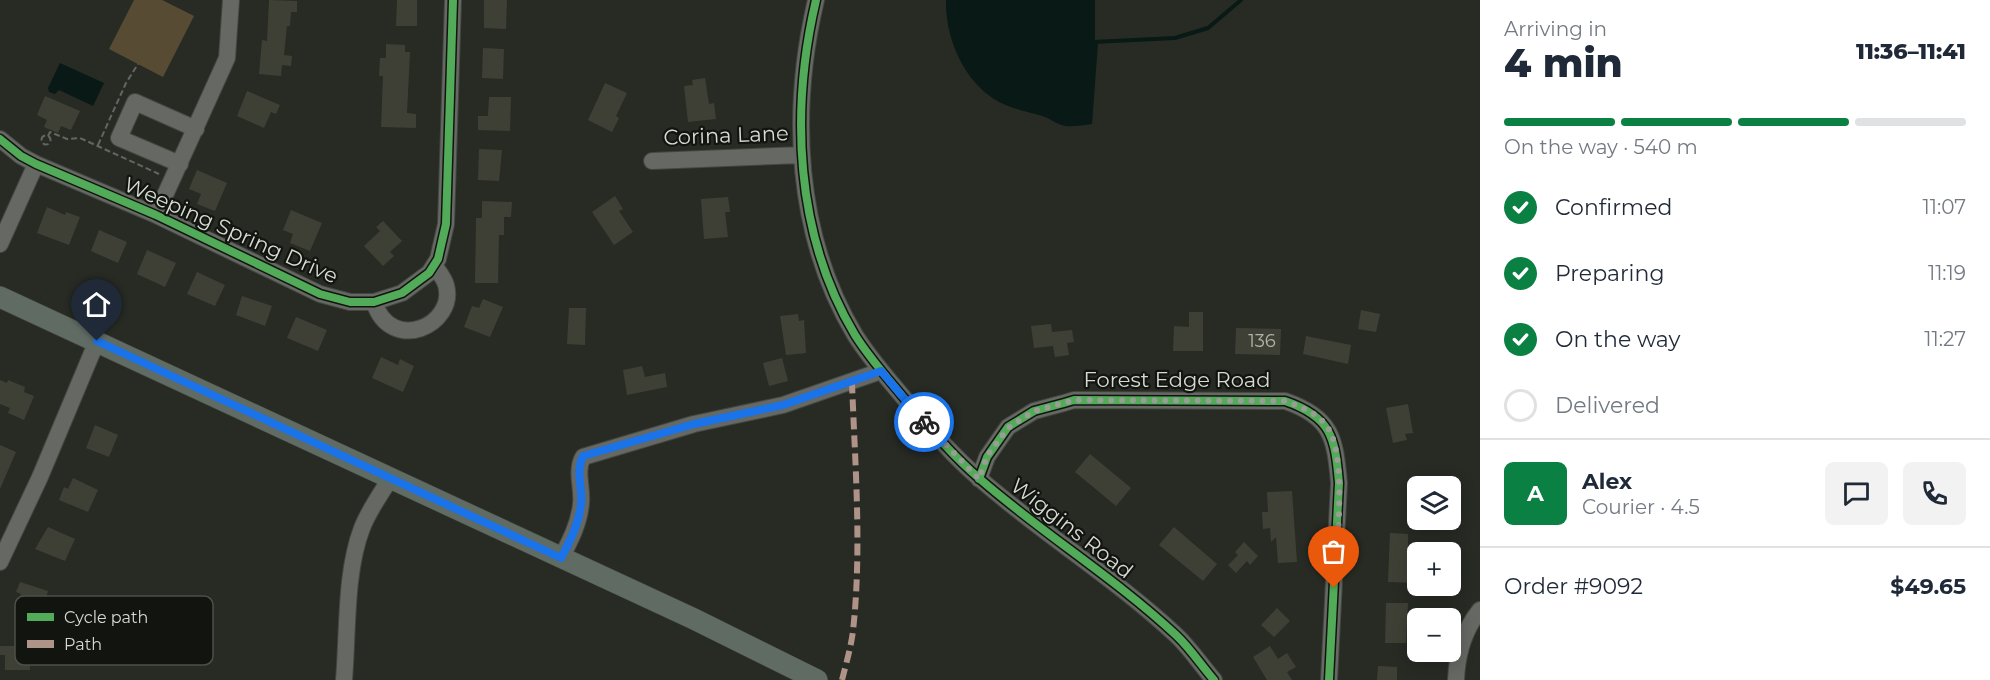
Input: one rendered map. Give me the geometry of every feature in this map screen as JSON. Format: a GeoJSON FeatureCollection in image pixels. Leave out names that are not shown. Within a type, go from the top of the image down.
{"type":"FeatureCollection","features":[{"type":"Feature","properties":{"kind":"main road"},"geometry":{"type":"LineString","coordinates":[[0,297],[694,619],[816,680]]}},
{"type":"Feature","properties":{"kind":"street"},"geometry":{"type":"LineString","coordinates":[[156,215],[227,58],[231,0]]}},
{"type":"Feature","properties":{"kind":"street","name":"Weeping Spring Drive"},"geometry":{"type":"LineString","coordinates":[[0,139],[21,156],[38,157],[320,294],[350,302],[374,302],[402,293],[429,273],[438,259],[446,224],[453,0]]}},
{"type":"Feature","properties":{"kind":"street","name":"Wiggins Road"},"geometry":{"type":"LineString","coordinates":[[816,0],[806,47],[801,93],[802,155],[811,219],[829,280],[855,334],[881,371],[928,427],[979,479],[1104,575],[1177,636],[1214,680]]}},
{"type":"Feature","properties":{"kind":"street"},"geometry":{"type":"LineString","coordinates":[[180,164],[119,138],[135,102],[196,129]]}},
{"type":"Feature","properties":{"kind":"street","name":"Corina Lane"},"geometry":{"type":"LineString","coordinates":[[652,161],[802,155]]}},
{"type":"Feature","properties":{"kind":"street"},"geometry":{"type":"LineString","coordinates":[[0,244],[38,157]]}},
{"type":"Feature","properties":{"kind":"street"},"geometry":{"type":"LineString","coordinates":[[374,302],[378,314],[386,325],[393,328],[406,331],[421,329],[436,320],[444,306],[447,294],[446,284],[434,265]]}},
{"type":"Feature","properties":{"kind":"street"},"geometry":{"type":"LineString","coordinates":[[0,562],[40,477],[97,341]]}},
{"type":"Feature","properties":{"kind":"street"},"geometry":{"type":"LineString","coordinates":[[561,558],[576,529],[582,502],[579,465],[583,456],[694,424],[783,405],[881,371]]}},
{"type":"Feature","properties":{"kind":"street","name":"Forest Edge Road"},"geometry":{"type":"LineString","coordinates":[[979,479],[987,456],[1008,428],[1034,411],[1074,400],[1285,401],[1303,407],[1326,424],[1336,450],[1339,483],[1329,680]]}},
{"type":"Feature","properties":{"kind":"street"},"geometry":{"type":"LineString","coordinates":[[344,680],[352,572],[357,544],[373,505],[390,479]]}},
{"type":"Feature","properties":{"kind":"street"},"geometry":{"type":"LineString","coordinates":[[1456,680],[1461,646],[1480,610]]}},
{"type":"Feature","properties":{"kind":"path"},"geometry":{"type":"LineString","coordinates":[[44,144],[42,138],[50,132],[67,139],[80,138],[162,175]]}},
{"type":"Feature","properties":{"kind":"path"},"geometry":{"type":"LineString","coordinates":[[38,157],[44,144],[51,141],[48,135]]}},
{"type":"Feature","properties":{"kind":"shaded area"},"geometry":{"type":"Polygon","coordinates":[[[134,0],[162,0],[194,16],[163,77],[109,49],[134,0]]]}},
{"type":"Feature","properties":{"kind":"shaded area"},"geometry":{"type":"Polygon","coordinates":[[[946,0],[1095,0],[1095,40],[1098,43],[1092,124],[1065,126],[1042,116],[1008,106],[994,99],[981,88],[970,76],[954,47],[946,0]]]}},
{"type":"Feature","properties":{"kind":"shaded area"},"geometry":{"type":"Polygon","coordinates":[[[60,63],[104,83],[93,106],[59,90],[55,94],[49,92],[48,88],[60,63]]]}},
{"type":"Feature","properties":{"kind":"building"},"geometry":{"type":"Polygon","coordinates":[[[269,0],[297,1],[297,12],[291,12],[290,26],[287,26],[284,55],[292,56],[291,66],[282,65],[281,76],[259,74],[262,40],[267,41],[269,0]]]}},
{"type":"Feature","properties":{"kind":"building"},"geometry":{"type":"Polygon","coordinates":[[[397,0],[417,0],[417,26],[396,26],[397,0]]]}},
{"type":"Feature","properties":{"kind":"building"},"geometry":{"type":"Polygon","coordinates":[[[484,0],[507,0],[506,29],[484,28],[484,0]]]}},
{"type":"Feature","properties":{"kind":"building"},"geometry":{"type":"Polygon","coordinates":[[[386,44],[405,45],[405,52],[410,52],[407,113],[416,114],[416,128],[381,127],[383,76],[379,76],[380,58],[386,58],[386,44]]]}},
{"type":"Feature","properties":{"kind":"building"},"geometry":{"type":"Polygon","coordinates":[[[483,48],[504,49],[503,79],[482,78],[483,48]]]}},
{"type":"Feature","properties":{"kind":"building"},"geometry":{"type":"Polygon","coordinates":[[[705,78],[709,104],[714,103],[716,119],[688,122],[684,86],[693,85],[692,80],[705,78]]]}},
{"type":"Feature","properties":{"kind":"building"},"geometry":{"type":"Polygon","coordinates":[[[605,83],[627,93],[616,116],[619,118],[612,132],[588,120],[605,83]]]}},
{"type":"Feature","properties":{"kind":"building"},"geometry":{"type":"Polygon","coordinates":[[[247,91],[280,105],[276,114],[271,112],[264,128],[237,116],[247,91]]]}},
{"type":"Feature","properties":{"kind":"building"},"geometry":{"type":"Polygon","coordinates":[[[45,96],[80,111],[71,130],[61,126],[58,133],[44,127],[47,120],[37,115],[45,96]]]}},
{"type":"Feature","properties":{"kind":"building"},"geometry":{"type":"Polygon","coordinates":[[[489,97],[511,97],[510,131],[478,130],[478,116],[488,116],[489,97]]]}},
{"type":"Feature","properties":{"kind":"building"},"geometry":{"type":"Polygon","coordinates":[[[479,149],[502,150],[499,181],[478,180],[479,149]]]}},
{"type":"Feature","properties":{"kind":"building"},"geometry":{"type":"Polygon","coordinates":[[[197,170],[227,183],[215,211],[197,204],[201,194],[189,189],[197,170]]]}},
{"type":"Feature","properties":{"kind":"building"},"geometry":{"type":"Polygon","coordinates":[[[615,196],[623,209],[619,211],[633,232],[614,245],[592,212],[615,196]]]}},
{"type":"Feature","properties":{"kind":"building"},"geometry":{"type":"Polygon","coordinates":[[[728,197],[730,212],[725,212],[728,237],[704,239],[701,199],[728,197]]]}},
{"type":"Feature","properties":{"kind":"building"},"geometry":{"type":"Polygon","coordinates":[[[482,201],[512,202],[511,217],[504,217],[504,235],[499,235],[498,283],[475,283],[476,218],[482,218],[482,201]]]}},
{"type":"Feature","properties":{"kind":"building"},"geometry":{"type":"Polygon","coordinates":[[[47,207],[65,215],[66,212],[80,217],[69,245],[37,233],[47,207]]]}},
{"type":"Feature","properties":{"kind":"building"},"geometry":{"type":"Polygon","coordinates":[[[291,210],[322,223],[310,251],[290,243],[293,234],[283,230],[291,210]]]}},
{"type":"Feature","properties":{"kind":"building"},"geometry":{"type":"Polygon","coordinates":[[[383,221],[402,241],[390,252],[394,256],[383,266],[364,246],[380,231],[376,227],[383,221]]]}},
{"type":"Feature","properties":{"kind":"building"},"geometry":{"type":"Polygon","coordinates":[[[99,230],[127,242],[118,263],[91,251],[99,230]]]}},
{"type":"Feature","properties":{"kind":"building"},"geometry":{"type":"Polygon","coordinates":[[[147,250],[176,263],[165,287],[137,274],[147,250]]]}},
{"type":"Feature","properties":{"kind":"building"},"geometry":{"type":"Polygon","coordinates":[[[197,272],[225,285],[215,306],[187,294],[197,272]]]}},
{"type":"Feature","properties":{"kind":"building"},"geometry":{"type":"Polygon","coordinates":[[[242,296],[272,306],[265,326],[236,315],[242,296]]]}},
{"type":"Feature","properties":{"kind":"building"},"geometry":{"type":"Polygon","coordinates":[[[483,299],[503,307],[490,337],[464,327],[472,306],[479,308],[483,299]]]}},
{"type":"Feature","properties":{"kind":"building"},"geometry":{"type":"Polygon","coordinates":[[[569,308],[586,308],[585,345],[567,344],[569,308]]]}},
{"type":"Feature","properties":{"kind":"building"},"geometry":{"type":"Polygon","coordinates":[[[1361,310],[1380,314],[1376,332],[1358,329],[1361,310]]]}},
{"type":"Feature","properties":{"kind":"building"},"geometry":{"type":"Polygon","coordinates":[[[1189,312],[1203,312],[1203,351],[1173,351],[1174,326],[1189,327],[1189,312]]]}},
{"type":"Feature","properties":{"kind":"building"},"geometry":{"type":"Polygon","coordinates":[[[798,314],[799,321],[804,320],[806,353],[786,355],[780,316],[798,314]]]}},
{"type":"Feature","properties":{"kind":"building"},"geometry":{"type":"Polygon","coordinates":[[[296,317],[327,330],[318,351],[287,338],[296,317]]]}},
{"type":"Feature","properties":{"kind":"building"},"geometry":{"type":"Polygon","coordinates":[[[1051,324],[1052,332],[1072,330],[1074,342],[1067,343],[1069,355],[1055,357],[1053,346],[1034,348],[1031,326],[1051,324]]]}},
{"type":"Feature","properties":{"kind":"building"},"geometry":{"type":"Polygon","coordinates":[[[1236,328],[1281,329],[1280,355],[1235,354],[1236,328]]]}},
{"type":"Feature","properties":{"kind":"building"},"geometry":{"type":"Polygon","coordinates":[[[1306,336],[1351,345],[1348,364],[1303,354],[1306,336]]]}},
{"type":"Feature","properties":{"kind":"building"},"geometry":{"type":"Polygon","coordinates":[[[381,357],[398,365],[400,359],[414,366],[403,392],[372,378],[381,357]]]}},
{"type":"Feature","properties":{"kind":"building"},"geometry":{"type":"Polygon","coordinates":[[[782,358],[788,381],[769,386],[763,363],[782,358]]]}},
{"type":"Feature","properties":{"kind":"building"},"geometry":{"type":"Polygon","coordinates":[[[642,366],[645,377],[665,373],[667,387],[627,395],[623,370],[642,366]]]}},
{"type":"Feature","properties":{"kind":"building"},"geometry":{"type":"Polygon","coordinates":[[[0,380],[7,383],[8,380],[25,387],[24,392],[34,396],[24,420],[8,413],[10,408],[0,404],[0,380]]]}},
{"type":"Feature","properties":{"kind":"building"},"geometry":{"type":"Polygon","coordinates":[[[1408,404],[1413,433],[1405,434],[1407,440],[1393,443],[1386,408],[1408,404]]]}},
{"type":"Feature","properties":{"kind":"building"},"geometry":{"type":"Polygon","coordinates":[[[95,425],[118,435],[109,457],[86,448],[95,425]]]}},
{"type":"Feature","properties":{"kind":"building"},"geometry":{"type":"Polygon","coordinates":[[[0,445],[16,452],[0,489],[0,445]]]}},
{"type":"Feature","properties":{"kind":"building"},"geometry":{"type":"Polygon","coordinates":[[[1090,454],[1131,488],[1116,506],[1075,472],[1090,454]]]}},
{"type":"Feature","properties":{"kind":"building"},"geometry":{"type":"Polygon","coordinates":[[[73,478],[98,490],[88,512],[59,500],[64,487],[68,489],[73,478]]]}},
{"type":"Feature","properties":{"kind":"building"},"geometry":{"type":"Polygon","coordinates":[[[1292,491],[1297,562],[1278,563],[1276,537],[1271,542],[1270,528],[1263,529],[1262,512],[1268,512],[1267,492],[1292,491]]]}},
{"type":"Feature","properties":{"kind":"building"},"geometry":{"type":"Polygon","coordinates":[[[48,527],[75,539],[65,561],[35,549],[48,527]]]}},
{"type":"Feature","properties":{"kind":"building"},"geometry":{"type":"Polygon","coordinates":[[[1174,527],[1217,564],[1203,581],[1159,545],[1174,527]]]}},
{"type":"Feature","properties":{"kind":"building"},"geometry":{"type":"Polygon","coordinates":[[[1390,533],[1408,534],[1407,583],[1388,582],[1390,533]]]}},
{"type":"Feature","properties":{"kind":"building"},"geometry":{"type":"Polygon","coordinates":[[[1244,542],[1258,556],[1250,565],[1247,561],[1236,573],[1228,565],[1238,555],[1235,552],[1244,542]]]}},
{"type":"Feature","properties":{"kind":"building"},"geometry":{"type":"Polygon","coordinates":[[[20,582],[48,591],[46,596],[20,596],[21,594],[16,592],[20,582]]]}},
{"type":"Feature","properties":{"kind":"building"},"geometry":{"type":"Polygon","coordinates":[[[1386,603],[1408,603],[1406,643],[1385,643],[1386,603]]]}},
{"type":"Feature","properties":{"kind":"building"},"geometry":{"type":"Polygon","coordinates":[[[1277,608],[1290,621],[1274,637],[1261,625],[1277,608]]]}},
{"type":"Feature","properties":{"kind":"building"},"geometry":{"type":"Polygon","coordinates":[[[0,646],[15,646],[15,665],[30,665],[30,670],[5,670],[5,655],[0,655],[0,646]]]}},
{"type":"Feature","properties":{"kind":"building"},"geometry":{"type":"Polygon","coordinates":[[[1270,646],[1278,659],[1287,653],[1296,667],[1287,672],[1292,680],[1267,680],[1253,657],[1270,646]]]}},
{"type":"Feature","properties":{"kind":"building"},"geometry":{"type":"Polygon","coordinates":[[[1378,666],[1397,667],[1397,680],[1377,680],[1378,666]]]}},
{"type":"Feature","properties":{"kind":"waterway"},"geometry":{"type":"LineString","coordinates":[[1093,42],[1175,38],[1208,28],[1241,0]]}},
{"type":"Feature","properties":{"kind":"marked path"},"geometry":{"type":"LineString","coordinates":[[842,680],[850,649],[856,600],[857,507],[852,383]]}},
{"type":"Feature","properties":{"kind":"cycle path"},"geometry":{"type":"LineString","coordinates":[[0,139],[21,156],[36,164],[156,215],[320,294],[350,302],[374,302],[402,293],[429,273],[438,259],[446,224],[453,0]]}},
{"type":"Feature","properties":{"kind":"cycle path"},"geometry":{"type":"LineString","coordinates":[[816,0],[803,85],[801,128],[803,172],[809,214],[820,256],[835,296],[855,335],[908,403],[961,461],[1029,519],[1153,614],[1181,640],[1214,680]]}},
{"type":"Feature","properties":{"kind":"cycle path"},"geometry":{"type":"LineString","coordinates":[[979,479],[987,457],[1008,427],[1034,411],[1074,400],[1285,401],[1301,407],[1313,414],[1328,431],[1333,441],[1339,483],[1329,680]]}},
{"type":"Feature","properties":{"kind":"way so far"},"geometry":{"type":"LineString","coordinates":[[924,422],[979,479],[987,456],[1008,428],[1034,411],[1074,400],[1285,401],[1303,407],[1326,424],[1336,450],[1339,483],[1334,588]]}},
{"type":"Feature","properties":{"kind":"route"},"geometry":{"type":"LineString","coordinates":[[97,341],[561,558],[576,529],[582,502],[579,465],[583,456],[694,424],[783,405],[881,371],[924,422]]}}]}
